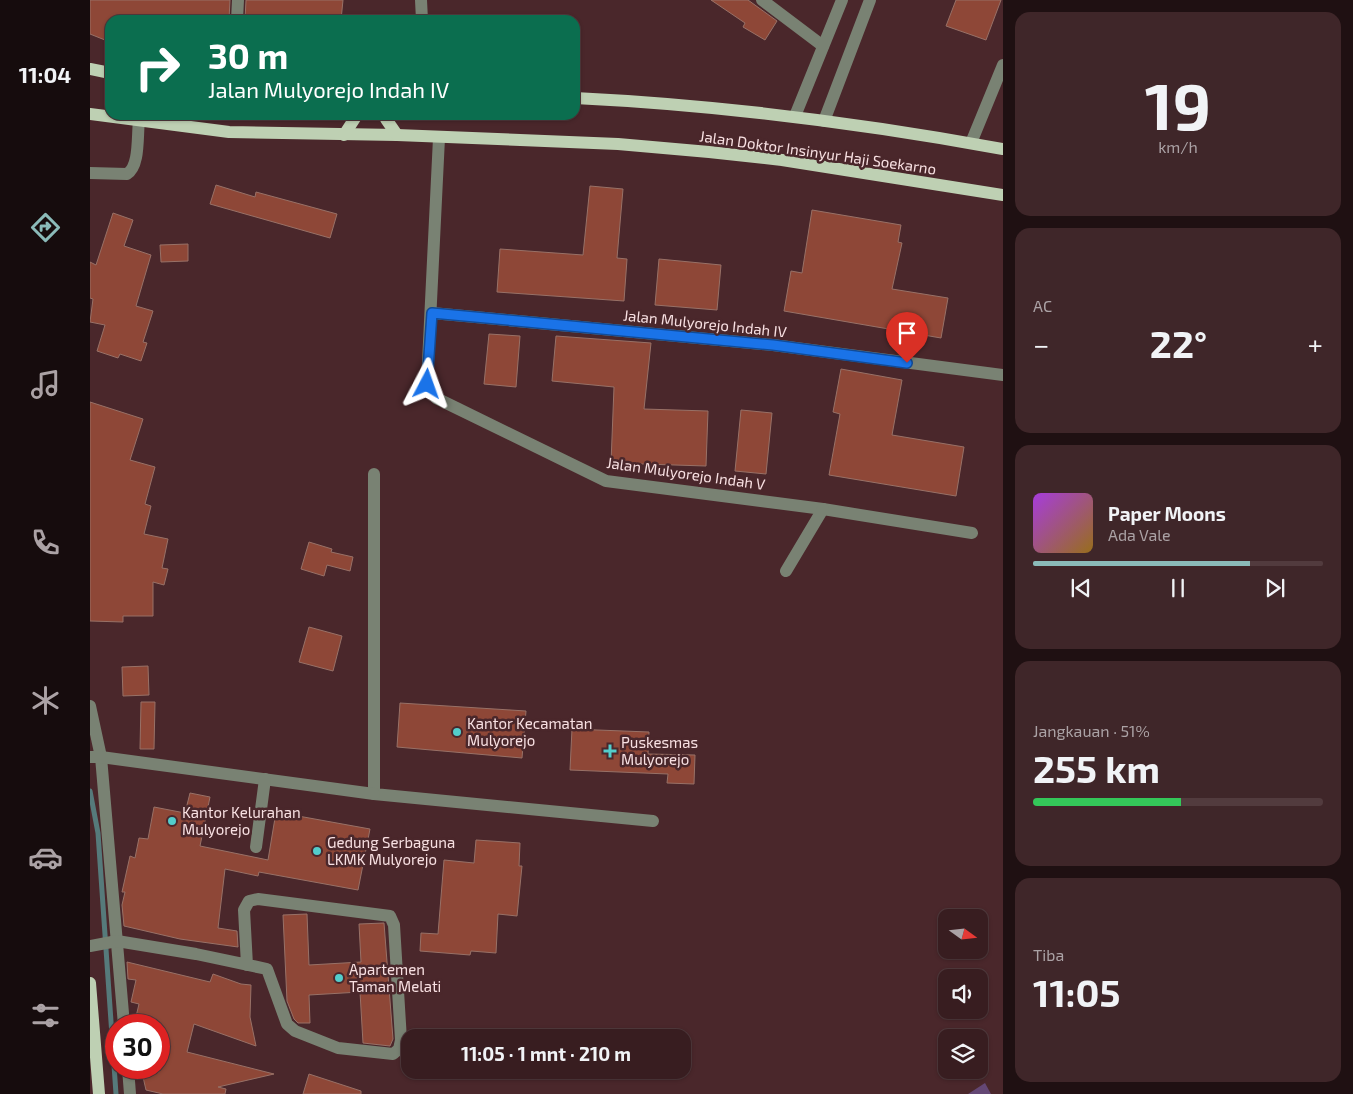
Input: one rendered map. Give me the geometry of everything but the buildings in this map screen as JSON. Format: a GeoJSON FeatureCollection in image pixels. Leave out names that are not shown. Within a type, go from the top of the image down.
{"type":"FeatureCollection","features":[{"type":"Feature","properties":{"kind":"main road"},"geometry":{"type":"LineString","coordinates":[[90,69],[105,72]]}},
{"type":"Feature","properties":{"kind":"main road","name":"Jalan Doktor Insinyur Haji Soekarno"},"geometry":{"type":"LineString","coordinates":[[580,98],[709,106],[795,116],[1003,149]]}},
{"type":"Feature","properties":{"kind":"main road","name":"Jalan Doktor Insinyur Haji Soekarno"},"geometry":{"type":"LineString","coordinates":[[90,114],[105,116]]}},
{"type":"Feature","properties":{"kind":"main road","name":"Jalan Doktor Insinyur Haji Soekarno"},"geometry":{"type":"LineString","coordinates":[[127,120],[229,132],[396,135],[618,144],[782,160],[1003,195]]}},
{"type":"Feature","properties":{"kind":"main road"},"geometry":{"type":"LineString","coordinates":[[344,135],[354,120]]}},
{"type":"Feature","properties":{"kind":"main road"},"geometry":{"type":"LineString","coordinates":[[387,120],[396,135]]}},
{"type":"Feature","properties":{"kind":"main road"},"geometry":{"type":"LineString","coordinates":[[90,983],[92,1031],[99,1094]]}},
{"type":"Feature","properties":{"kind":"street"},"geometry":{"type":"LineString","coordinates":[[237,15],[238,0]]}},
{"type":"Feature","properties":{"kind":"street"},"geometry":{"type":"LineString","coordinates":[[421,0],[422,15]]}},
{"type":"Feature","properties":{"kind":"street"},"geometry":{"type":"LineString","coordinates":[[762,0],[823,46]]}},
{"type":"Feature","properties":{"kind":"street"},"geometry":{"type":"LineString","coordinates":[[795,116],[842,0]]}},
{"type":"Feature","properties":{"kind":"street"},"geometry":{"type":"LineString","coordinates":[[824,121],[870,0]]}},
{"type":"Feature","properties":{"kind":"street"},"geometry":{"type":"LineString","coordinates":[[971,143],[1003,65]]}},
{"type":"Feature","properties":{"kind":"street"},"geometry":{"type":"LineString","coordinates":[[90,173],[127,174],[132,172],[135,163],[139,122]]}},
{"type":"Feature","properties":{"kind":"street","name":"Jalan Mulyorejo Indah V"},"geometry":{"type":"LineString","coordinates":[[439,138],[432,313],[427,384],[436,398],[606,481],[823,509],[972,533]]}},
{"type":"Feature","properties":{"kind":"street","name":"Jalan Mulyorejo Indah IV"},"geometry":{"type":"LineString","coordinates":[[432,313],[773,345],[1003,375]]}},
{"type":"Feature","properties":{"kind":"street"},"geometry":{"type":"LineString","coordinates":[[374,474],[374,794]]}},
{"type":"Feature","properties":{"kind":"street"},"geometry":{"type":"LineString","coordinates":[[786,571],[823,509]]}},
{"type":"Feature","properties":{"kind":"street"},"geometry":{"type":"LineString","coordinates":[[90,706],[123,1014]]}},
{"type":"Feature","properties":{"kind":"street"},"geometry":{"type":"LineString","coordinates":[[95,757],[374,794],[652,822]]}},
{"type":"Feature","properties":{"kind":"street"},"geometry":{"type":"LineString","coordinates":[[256,847],[265,779]]}},
{"type":"Feature","properties":{"kind":"street"},"geometry":{"type":"LineString","coordinates":[[91,946],[114,941],[267,969],[287,1024],[295,1031],[338,1048],[393,1054],[399,1049],[401,1040],[394,925],[390,916],[268,900],[249,901],[244,910],[247,965]]}},
{"type":"Feature","properties":{"kind":"street"},"geometry":{"type":"LineString","coordinates":[[129,1079],[130,1094]]}},
{"type":"Feature","properties":{"kind":"shaded area"},"geometry":{"type":"Polygon","coordinates":[[[985,1083],[991,1094],[968,1094],[985,1083]]]}},
{"type":"Feature","properties":{"kind":"waterway"},"geometry":{"type":"LineString","coordinates":[[90,791],[98,833],[116,1094]]}},
{"type":"Feature","properties":{"kind":"place","name":"Kantor Kecamatan Mulyorejo"},"geometry":{"type":"Point","coordinates":[457,732]}},
{"type":"Feature","properties":{"kind":"place","name":"Puskesmas Mulyorejo"},"geometry":{"type":"Point","coordinates":[610,751]}},
{"type":"Feature","properties":{"kind":"place","name":"Kantor Kelurahan Mulyorejo"},"geometry":{"type":"Point","coordinates":[172,821]}},
{"type":"Feature","properties":{"kind":"place","name":"Gedung Serbaguna LKMK Mulyorejo"},"geometry":{"type":"Point","coordinates":[317,851]}},
{"type":"Feature","properties":{"kind":"place","name":"Apartemen Taman Melati"},"geometry":{"type":"Point","coordinates":[339,978]}},
{"type":"Feature","properties":{"kind":"route"},"geometry":{"type":"LineString","coordinates":[[427,384],[432,313],[773,345],[907,363]]}}]}
